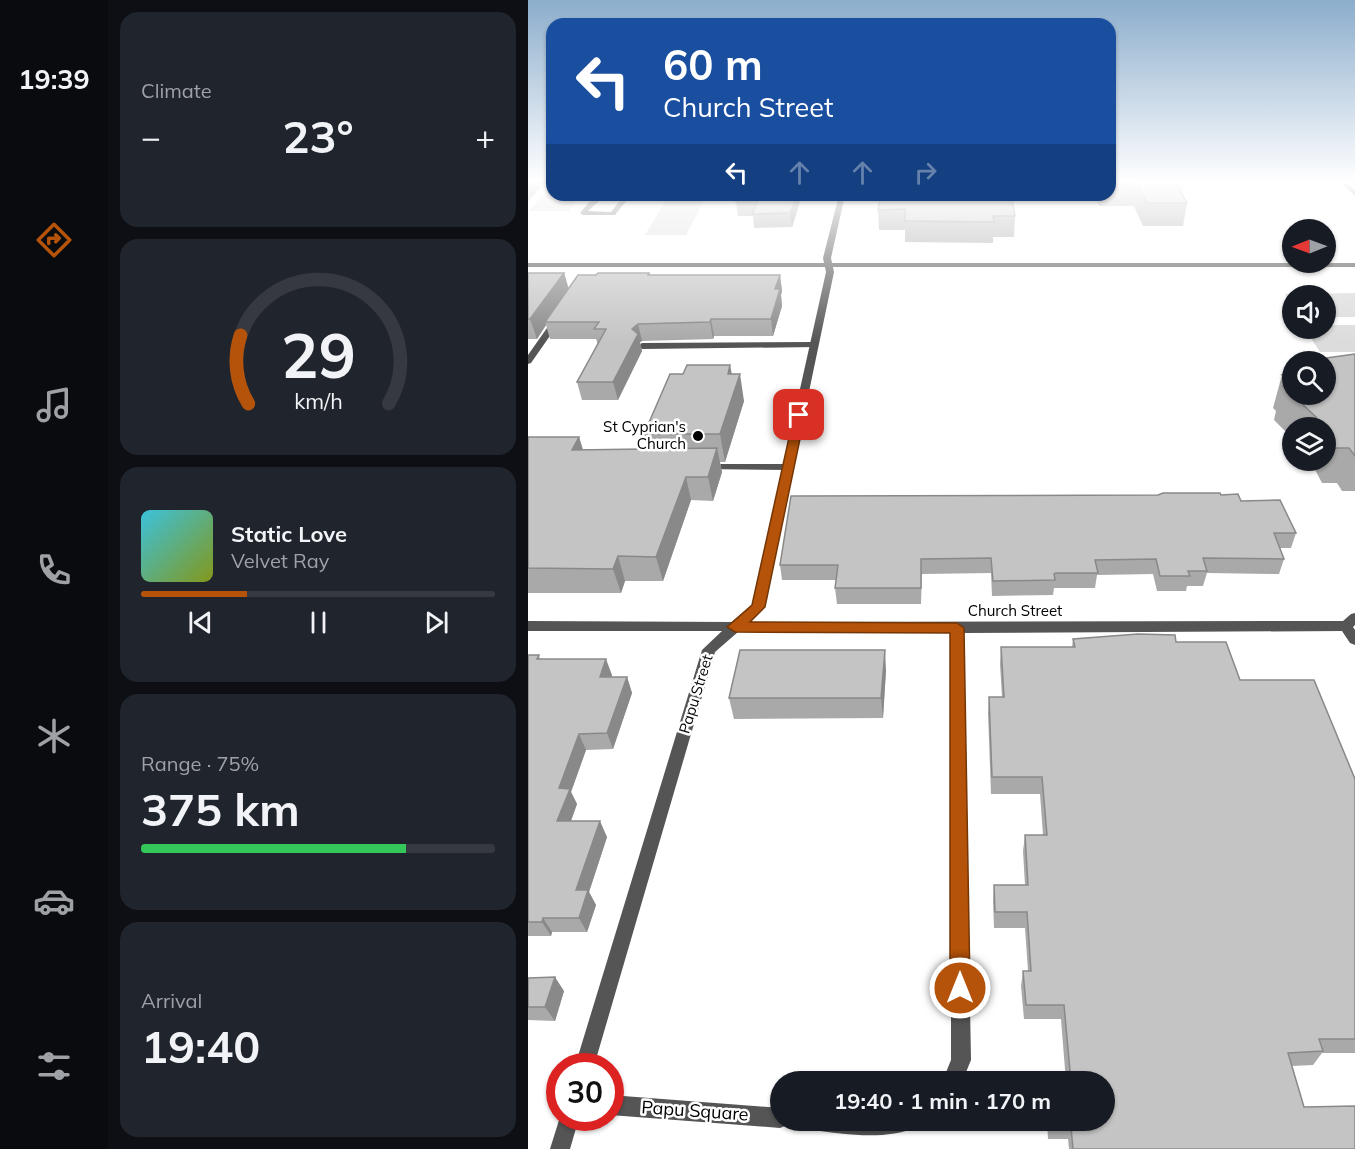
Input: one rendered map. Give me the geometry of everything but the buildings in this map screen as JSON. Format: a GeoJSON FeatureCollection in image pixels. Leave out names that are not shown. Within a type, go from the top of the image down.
{"type":"FeatureCollection","features":[{"type":"Feature","properties":{"kind":"street","name":"Papu Street"},"geometry":{"type":"LineString","coordinates":[[588,1053],[709,650],[758,607],[830,272],[827,258],[832,236]]}},
{"type":"Feature","properties":{"kind":"street"},"geometry":{"type":"LineString","coordinates":[[589,274],[596,264]]}},
{"type":"Feature","properties":{"kind":"street"},"geometry":{"type":"LineString","coordinates":[[528,265],[1355,265]]}},
{"type":"Feature","properties":{"kind":"street"},"geometry":{"type":"LineString","coordinates":[[528,361],[562,313]]}},
{"type":"Feature","properties":{"kind":"street"},"geometry":{"type":"LineString","coordinates":[[642,346],[814,345]]}},
{"type":"Feature","properties":{"kind":"street"},"geometry":{"type":"LineString","coordinates":[[694,467],[788,467]]}},
{"type":"Feature","properties":{"kind":"street"},"geometry":{"type":"LineString","coordinates":[[1350,622],[1355,639]]}},
{"type":"Feature","properties":{"kind":"street","name":"Church Street"},"geometry":{"type":"LineString","coordinates":[[528,626],[957,628],[1350,622]]}},
{"type":"Feature","properties":{"kind":"street"},"geometry":{"type":"LineString","coordinates":[[956,1071],[961,1060],[957,628]]}},
{"type":"Feature","properties":{"kind":"street","name":"Papu Square"},"geometry":{"type":"LineString","coordinates":[[624,1106],[770,1117]]}},
{"type":"Feature","properties":{"kind":"street"},"geometry":{"type":"LineString","coordinates":[[560,1149],[565,1131]]}},
{"type":"Feature","properties":{"kind":"shaded area"},"geometry":{"type":"Polygon","coordinates":[[[1336,293],[1355,293],[1355,317],[1336,317],[1336,293]]]}},
{"type":"Feature","properties":{"kind":"shaded area"},"geometry":{"type":"Polygon","coordinates":[[[1336,325],[1355,325],[1355,352],[1319,351],[1312,339],[1336,339],[1336,325]]]}},
{"type":"Feature","properties":{"kind":"place","name":"St Cyprian's Church"},"geometry":{"type":"Point","coordinates":[698,436]}},
{"type":"Feature","properties":{"kind":"route"},"geometry":{"type":"LineString","coordinates":[[799,415],[758,607],[735,627],[957,628],[960,988]]}}]}
